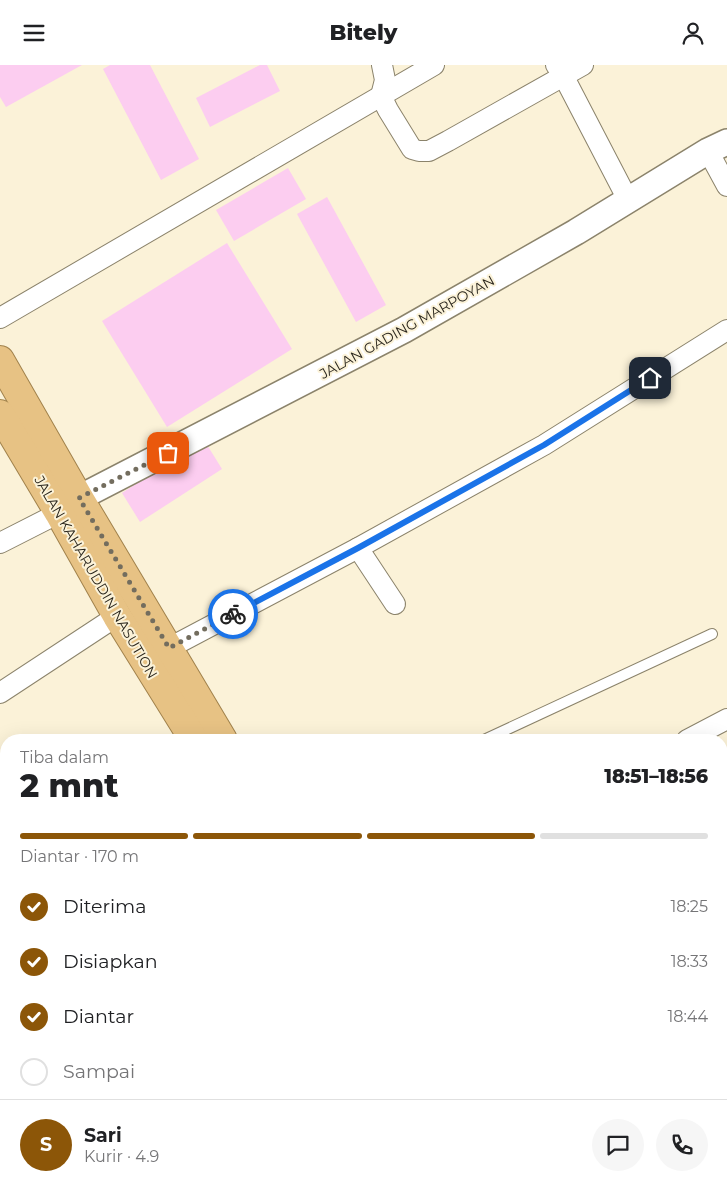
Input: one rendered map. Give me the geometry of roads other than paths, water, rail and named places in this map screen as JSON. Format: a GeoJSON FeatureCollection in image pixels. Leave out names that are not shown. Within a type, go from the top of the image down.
{"type":"FeatureCollection","features":[{"type":"Feature","properties":{"kind":"highway","name":"JALAN KAHARUDDIN NASUTION"},"geometry":{"type":"LineString","coordinates":[[0,360],[69,506],[117,616],[190,734]]}},
{"type":"Feature","properties":{"kind":"highway","name":"JALAN KAHARUDDIN NASUTION"},"geometry":{"type":"LineString","coordinates":[[0,414],[69,506],[169,648],[219,734]]}},
{"type":"Feature","properties":{"kind":"street"},"geometry":{"type":"LineString","coordinates":[[382,65],[385,80],[381,96],[388,111],[412,149],[419,151],[429,151],[560,71],[583,65]]}},
{"type":"Feature","properties":{"kind":"street"},"geometry":{"type":"LineString","coordinates":[[0,318],[434,65]]}},
{"type":"Feature","properties":{"kind":"street"},"geometry":{"type":"LineString","coordinates":[[560,71],[628,200]]}},
{"type":"Feature","properties":{"kind":"street"},"geometry":{"type":"LineString","coordinates":[[718,147],[727,186]]}},
{"type":"Feature","properties":{"kind":"street","name":"JALAN GADING MARPOYAN"},"geometry":{"type":"LineString","coordinates":[[69,506],[404,331],[576,232],[718,147]]}},
{"type":"Feature","properties":{"kind":"street"},"geometry":{"type":"LineString","coordinates":[[169,648],[358,548],[544,445],[727,330]]}},
{"type":"Feature","properties":{"kind":"street"},"geometry":{"type":"LineString","coordinates":[[0,543],[69,506]]}},
{"type":"Feature","properties":{"kind":"street"},"geometry":{"type":"LineString","coordinates":[[358,548],[395,604]]}},
{"type":"Feature","properties":{"kind":"street"},"geometry":{"type":"LineString","coordinates":[[0,693],[117,616]]}},
{"type":"Feature","properties":{"kind":"street"},"geometry":{"type":"LineString","coordinates":[[698,734],[727,719]]}},
{"type":"Feature","properties":{"kind":"lane"},"geometry":{"type":"LineString","coordinates":[[497,734],[712,634]]}}]}
